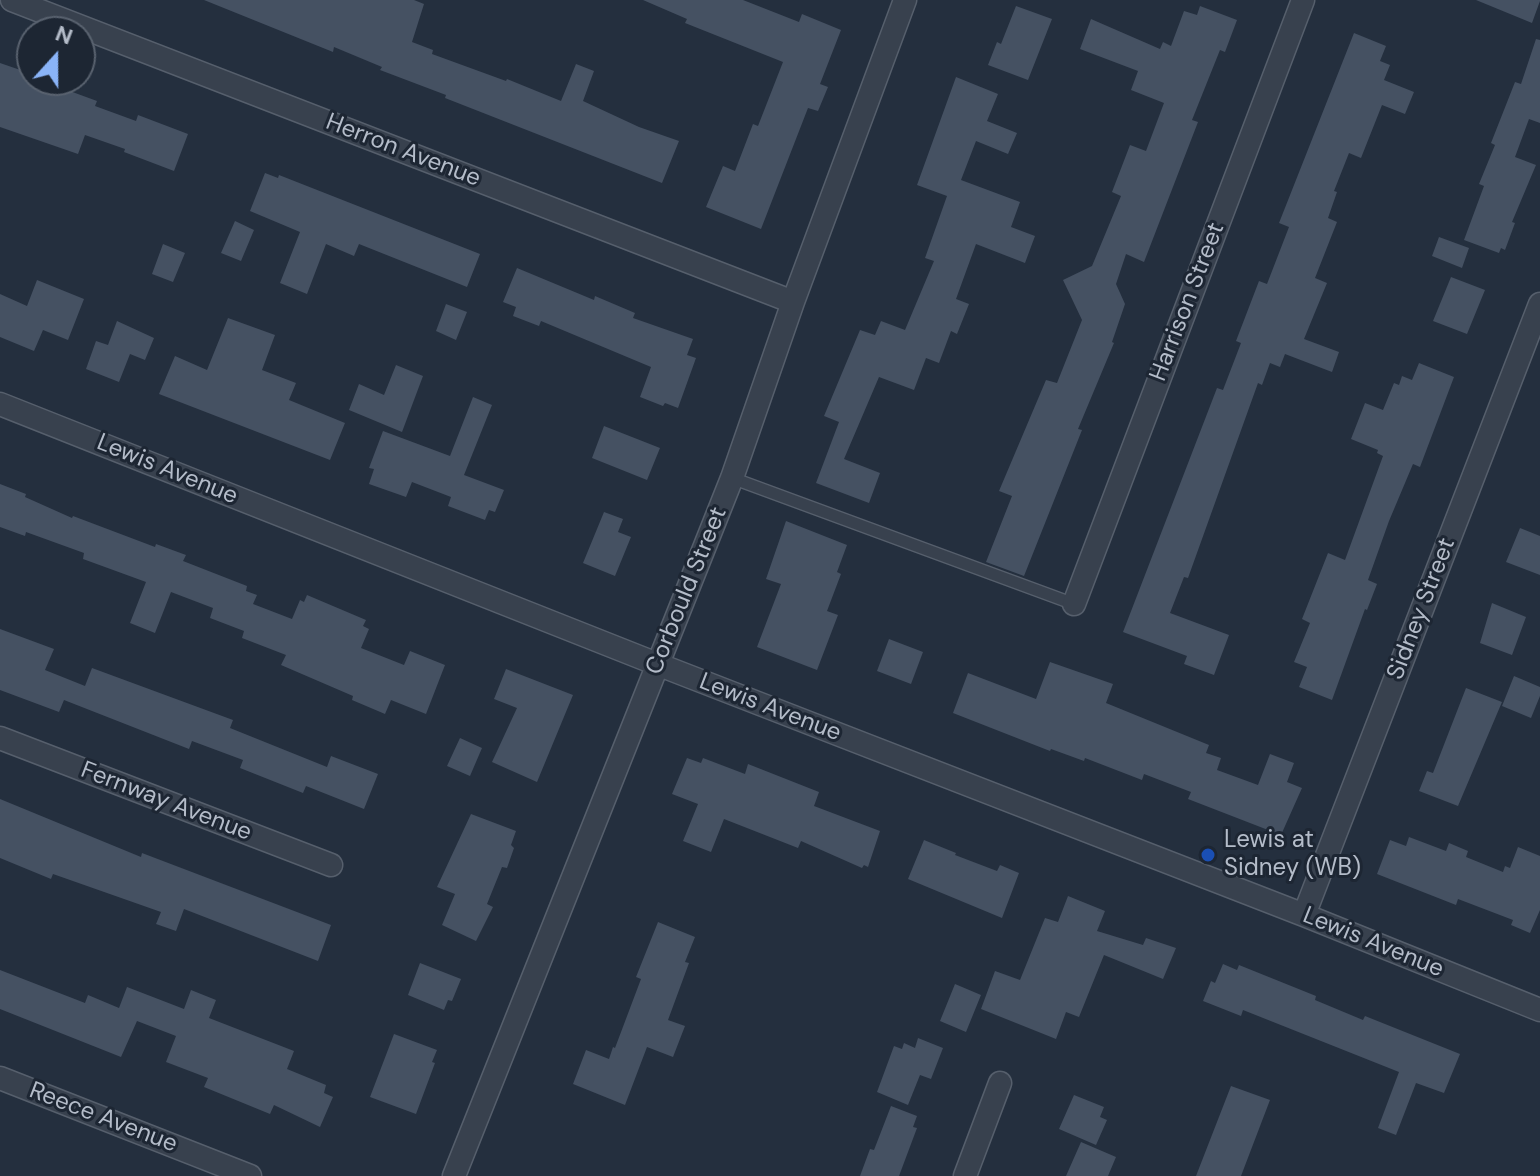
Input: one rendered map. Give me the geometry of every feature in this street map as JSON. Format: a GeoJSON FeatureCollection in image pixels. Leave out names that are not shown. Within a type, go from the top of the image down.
{"type":"FeatureCollection","features":[{"type":"Feature","properties":{"kind":"street","name":"Herron Avenue"},"geometry":{"type":"LineString","coordinates":[[12,0],[793,302]]}},
{"type":"Feature","properties":{"kind":"street","name":"Harrison Street"},"geometry":{"type":"LineString","coordinates":[[1074,604],[1303,0]]}},
{"type":"Feature","properties":{"kind":"street","name":"Corbould Street"},"geometry":{"type":"LineString","coordinates":[[454,1176],[732,478],[903,1]]}},
{"type":"Feature","properties":{"kind":"street","name":"Sidney Street"},"geometry":{"type":"LineString","coordinates":[[1304,915],[1540,304]]}},
{"type":"Feature","properties":{"kind":"street","name":"Lewis Avenue"},"geometry":{"type":"LineString","coordinates":[[0,404],[1540,1010]]}},
{"type":"Feature","properties":{"kind":"street","name":"Fernway Avenue"},"geometry":{"type":"LineString","coordinates":[[0,738],[331,865]]}},
{"type":"Feature","properties":{"kind":"street","name":"Reece Avenue"},"geometry":{"type":"LineString","coordinates":[[0,1078],[250,1176]]}},
{"type":"Feature","properties":{"kind":"street"},"geometry":{"type":"LineString","coordinates":[[965,1176],[1000,1083]]}},
{"type":"Feature","properties":{"kind":"lane"},"geometry":{"type":"LineString","coordinates":[[732,478],[1074,604]]}},
{"type":"Feature","properties":{"kind":"building"},"geometry":{"type":"Polygon","coordinates":[[[204,0],[414,0],[424,4],[412,42],[433,50],[432,54],[561,101],[576,64],[594,71],[583,101],[639,127],[679,141],[662,183],[445,98],[446,95],[380,70],[382,67],[334,47],[333,52],[204,0]]]}},
{"type":"Feature","properties":{"kind":"building"},"geometry":{"type":"Polygon","coordinates":[[[643,0],[743,0],[799,22],[802,14],[841,30],[820,84],[828,87],[818,111],[808,108],[761,229],[706,207],[723,166],[735,171],[753,124],[758,126],[783,62],[685,23],[687,19],[643,0]]]}},
{"type":"Feature","properties":{"kind":"building"},"geometry":{"type":"Polygon","coordinates":[[[1476,0],[1540,0],[1540,1],[1532,23],[1476,0]]]}},
{"type":"Feature","properties":{"kind":"building"},"geometry":{"type":"Polygon","coordinates":[[[1016,6],[1052,19],[1028,80],[988,65],[997,42],[1001,44],[1016,6]]]}},
{"type":"Feature","properties":{"kind":"building"},"geometry":{"type":"Polygon","coordinates":[[[1200,6],[1237,20],[1225,52],[1220,50],[1192,120],[1198,122],[1144,262],[1126,254],[1116,284],[1125,304],[1114,343],[1078,429],[1082,430],[1024,576],[986,562],[1012,496],[999,491],[1046,380],[1057,383],[1082,320],[1063,280],[1092,266],[1121,196],[1112,192],[1130,145],[1146,151],[1164,103],[1131,90],[1138,71],[1080,49],[1091,19],[1160,49],[1163,42],[1171,46],[1184,11],[1197,15],[1200,6]]]}},
{"type":"Feature","properties":{"kind":"building"},"geometry":{"type":"Polygon","coordinates":[[[1354,33],[1386,46],[1380,61],[1390,65],[1384,80],[1414,92],[1405,114],[1382,105],[1361,158],[1349,153],[1334,191],[1337,192],[1328,218],[1337,222],[1315,278],[1327,283],[1304,339],[1339,352],[1332,372],[1285,354],[1280,367],[1270,363],[1262,385],[1258,383],[1188,578],[1184,577],[1170,613],[1229,635],[1214,675],[1184,664],[1187,656],[1123,632],[1217,388],[1223,390],[1241,343],[1236,341],[1259,281],[1267,284],[1289,227],[1279,223],[1354,33]]]}},
{"type":"Feature","properties":{"kind":"building"},"geometry":{"type":"Polygon","coordinates":[[[1536,39],[1540,40],[1540,123],[1529,119],[1515,157],[1536,165],[1512,222],[1515,223],[1505,250],[1501,248],[1499,253],[1464,240],[1484,186],[1479,184],[1495,145],[1491,143],[1515,82],[1521,84],[1536,39]]]}},
{"type":"Feature","properties":{"kind":"building"},"geometry":{"type":"Polygon","coordinates":[[[0,63],[16,68],[16,96],[83,96],[97,101],[95,106],[136,121],[138,115],[188,134],[174,171],[85,135],[78,154],[0,127],[0,63]]]}},
{"type":"Feature","properties":{"kind":"building"},"geometry":{"type":"Polygon","coordinates":[[[956,77],[998,94],[987,121],[1017,133],[1008,154],[976,141],[961,180],[1020,202],[1011,227],[1035,236],[1025,263],[976,244],[956,299],[969,304],[957,334],[951,331],[939,363],[926,358],[914,390],[879,377],[844,459],[880,473],[869,503],[816,483],[839,422],[824,416],[860,330],[875,335],[881,321],[905,330],[934,261],[925,258],[947,196],[917,185],[956,77]]]}},
{"type":"Feature","properties":{"kind":"building"},"geometry":{"type":"Polygon","coordinates":[[[265,173],[278,178],[279,175],[480,254],[467,287],[359,244],[354,256],[326,244],[307,294],[280,283],[300,232],[250,211],[265,173]]]}},
{"type":"Feature","properties":{"kind":"building"},"geometry":{"type":"Polygon","coordinates":[[[235,221],[254,230],[241,261],[221,253],[235,221]]]}},
{"type":"Feature","properties":{"kind":"building"},"geometry":{"type":"Polygon","coordinates":[[[1439,237],[1469,248],[1462,268],[1432,256],[1439,237]]]}},
{"type":"Feature","properties":{"kind":"building"},"geometry":{"type":"Polygon","coordinates":[[[163,244],[185,253],[173,282],[152,274],[163,244]]]}},
{"type":"Feature","properties":{"kind":"building"},"geometry":{"type":"Polygon","coordinates":[[[517,268],[594,300],[595,296],[635,313],[633,318],[693,339],[687,355],[696,358],[678,408],[640,397],[651,367],[541,321],[539,326],[513,316],[516,307],[503,302],[517,268]]]}},
{"type":"Feature","properties":{"kind":"building"},"geometry":{"type":"Polygon","coordinates":[[[1451,277],[1485,290],[1467,334],[1433,321],[1451,277]]]}},
{"type":"Feature","properties":{"kind":"building"},"geometry":{"type":"Polygon","coordinates":[[[37,280],[84,299],[68,340],[43,330],[34,351],[0,337],[0,294],[27,306],[37,280]]]}},
{"type":"Feature","properties":{"kind":"building"},"geometry":{"type":"Polygon","coordinates":[[[446,304],[467,312],[456,340],[436,331],[446,304]]]}},
{"type":"Feature","properties":{"kind":"building"},"geometry":{"type":"Polygon","coordinates":[[[228,318],[275,335],[262,370],[296,383],[289,400],[345,423],[330,460],[159,394],[175,356],[207,370],[228,318]]]}},
{"type":"Feature","properties":{"kind":"building"},"geometry":{"type":"Polygon","coordinates":[[[117,321],[154,338],[145,360],[130,354],[119,382],[86,369],[96,341],[108,345],[117,321]]]}},
{"type":"Feature","properties":{"kind":"building"},"geometry":{"type":"Polygon","coordinates":[[[1419,363],[1454,377],[1420,467],[1413,464],[1389,521],[1368,580],[1377,584],[1332,700],[1299,687],[1307,667],[1294,662],[1310,623],[1302,619],[1328,553],[1345,560],[1383,456],[1377,453],[1378,450],[1351,439],[1365,403],[1383,410],[1394,383],[1399,385],[1402,376],[1412,380],[1419,363]]]}},
{"type":"Feature","properties":{"kind":"building"},"geometry":{"type":"Polygon","coordinates":[[[396,365],[423,376],[402,432],[349,410],[359,384],[384,395],[396,365]]]}},
{"type":"Feature","properties":{"kind":"building"},"geometry":{"type":"Polygon","coordinates":[[[473,397],[492,405],[464,475],[504,490],[495,512],[489,510],[485,520],[448,506],[451,497],[412,482],[406,497],[369,484],[374,469],[369,468],[383,431],[450,456],[473,397]]]}},
{"type":"Feature","properties":{"kind":"building"},"geometry":{"type":"Polygon","coordinates":[[[604,426],[660,448],[647,480],[592,458],[604,426]]]}},
{"type":"Feature","properties":{"kind":"building"},"geometry":{"type":"Polygon","coordinates":[[[0,484],[72,518],[186,555],[183,561],[247,586],[246,591],[257,595],[253,604],[292,619],[300,600],[304,602],[307,595],[366,620],[363,626],[369,629],[361,648],[404,665],[410,651],[445,665],[426,714],[391,700],[385,714],[352,700],[353,696],[281,665],[286,655],[242,638],[244,631],[210,618],[213,608],[171,592],[155,633],[130,623],[146,582],[83,559],[84,553],[26,532],[25,536],[0,527],[0,484]]]}},
{"type":"Feature","properties":{"kind":"building"},"geometry":{"type":"Polygon","coordinates":[[[604,512],[623,519],[618,532],[631,537],[615,576],[583,563],[604,512]]]}},
{"type":"Feature","properties":{"kind":"building"},"geometry":{"type":"Polygon","coordinates":[[[786,521],[847,545],[837,572],[841,574],[827,611],[838,615],[817,670],[757,647],[781,584],[766,579],[786,521]]]}},
{"type":"Feature","properties":{"kind":"building"},"geometry":{"type":"Polygon","coordinates":[[[1520,528],[1540,536],[1540,575],[1506,562],[1520,528]]]}},
{"type":"Feature","properties":{"kind":"building"},"geometry":{"type":"Polygon","coordinates":[[[1492,603],[1526,617],[1512,655],[1480,643],[1492,603]]]}},
{"type":"Feature","properties":{"kind":"building"},"geometry":{"type":"Polygon","coordinates":[[[0,629],[54,649],[45,670],[85,686],[92,668],[233,720],[230,728],[327,767],[331,756],[378,774],[364,809],[306,786],[303,793],[240,768],[243,760],[192,741],[189,749],[64,700],[59,712],[0,690],[0,629]]]}},
{"type":"Feature","properties":{"kind":"building"},"geometry":{"type":"Polygon","coordinates":[[[889,639],[923,652],[911,684],[877,671],[889,639]]]}},
{"type":"Feature","properties":{"kind":"building"},"geometry":{"type":"Polygon","coordinates":[[[1050,662],[1113,684],[1106,703],[1209,745],[1206,753],[1221,758],[1217,770],[1258,785],[1270,754],[1294,763],[1287,782],[1302,788],[1281,835],[1188,799],[1191,792],[1144,774],[1142,780],[1085,758],[1084,761],[1050,751],[953,713],[968,673],[1036,699],[1050,662]]]}},
{"type":"Feature","properties":{"kind":"building"},"geometry":{"type":"Polygon","coordinates":[[[506,669],[573,695],[537,782],[492,762],[517,708],[494,699],[506,669]]]}},
{"type":"Feature","properties":{"kind":"building"},"geometry":{"type":"Polygon","coordinates":[[[1514,676],[1540,687],[1540,696],[1531,718],[1502,706],[1514,676]]]}},
{"type":"Feature","properties":{"kind":"building"},"geometry":{"type":"Polygon","coordinates":[[[1466,688],[1502,702],[1458,806],[1419,791],[1427,771],[1433,773],[1466,688]]]}},
{"type":"Feature","properties":{"kind":"building"},"geometry":{"type":"Polygon","coordinates":[[[460,738],[482,748],[470,776],[447,766],[460,738]]]}},
{"type":"Feature","properties":{"kind":"building"},"geometry":{"type":"Polygon","coordinates":[[[687,758],[701,763],[703,758],[745,774],[748,764],[819,792],[814,806],[880,831],[868,867],[864,865],[862,868],[801,841],[798,848],[724,819],[711,852],[683,841],[698,804],[672,794],[687,758]]]}},
{"type":"Feature","properties":{"kind":"building"},"geometry":{"type":"Polygon","coordinates":[[[0,799],[141,857],[142,853],[331,925],[318,961],[184,909],[176,931],[156,924],[161,912],[53,874],[51,879],[0,858],[0,799]]]}},
{"type":"Feature","properties":{"kind":"building"},"geometry":{"type":"Polygon","coordinates":[[[471,814],[516,831],[507,868],[502,867],[487,904],[493,907],[476,941],[442,925],[455,894],[437,887],[471,814]]]}},
{"type":"Feature","properties":{"kind":"building"},"geometry":{"type":"Polygon","coordinates":[[[1409,837],[1446,851],[1449,843],[1468,851],[1466,857],[1503,872],[1505,866],[1510,868],[1518,847],[1540,856],[1540,910],[1530,933],[1511,925],[1513,920],[1458,899],[1456,905],[1377,874],[1390,840],[1406,846],[1409,837]]]}},
{"type":"Feature","properties":{"kind":"building"},"geometry":{"type":"Polygon","coordinates":[[[924,840],[997,871],[1000,865],[1019,873],[1002,918],[908,879],[924,840]]]}},
{"type":"Feature","properties":{"kind":"building"},"geometry":{"type":"Polygon","coordinates":[[[1068,896],[1105,911],[1097,931],[1143,945],[1146,938],[1176,948],[1163,979],[1104,955],[1079,1017],[1066,1012],[1056,1039],[981,1009],[995,971],[1020,980],[1045,918],[1058,922],[1068,896]]]}},
{"type":"Feature","properties":{"kind":"building"},"geometry":{"type":"Polygon","coordinates":[[[658,922],[695,937],[668,1020],[685,1026],[673,1057],[647,1047],[625,1105],[573,1084],[586,1050],[609,1059],[615,1048],[641,979],[636,977],[658,922]]]}},
{"type":"Feature","properties":{"kind":"building"},"geometry":{"type":"Polygon","coordinates":[[[420,963],[461,979],[452,1001],[448,1000],[444,1010],[408,995],[420,963]]]}},
{"type":"Feature","properties":{"kind":"building"},"geometry":{"type":"Polygon","coordinates":[[[1223,964],[1237,970],[1239,965],[1316,996],[1315,1000],[1363,1020],[1365,1016],[1460,1054],[1444,1093],[1416,1083],[1396,1135],[1378,1128],[1399,1072],[1243,1010],[1241,1016],[1203,1001],[1211,981],[1215,983],[1223,964]]]}},
{"type":"Feature","properties":{"kind":"building"},"geometry":{"type":"Polygon","coordinates":[[[0,970],[85,1003],[88,995],[119,1008],[127,987],[184,1009],[191,990],[216,1000],[209,1018],[294,1051],[287,1069],[326,1085],[324,1093],[333,1097],[320,1127],[274,1105],[270,1114],[204,1087],[208,1078],[166,1062],[176,1036],[137,1021],[121,1057],[0,1009],[0,970]]]}},
{"type":"Feature","properties":{"kind":"building"},"geometry":{"type":"Polygon","coordinates":[[[955,984],[981,995],[966,1032],[940,1021],[955,984]]]}},
{"type":"Feature","properties":{"kind":"building"},"geometry":{"type":"Polygon","coordinates":[[[394,1034],[437,1050],[416,1114],[370,1097],[394,1034]]]}},
{"type":"Feature","properties":{"kind":"building"},"geometry":{"type":"Polygon","coordinates":[[[918,1038],[943,1048],[931,1079],[920,1075],[908,1105],[877,1092],[894,1046],[902,1049],[904,1043],[915,1048],[918,1038]]]}},
{"type":"Feature","properties":{"kind":"building"},"geometry":{"type":"Polygon","coordinates":[[[1231,1086],[1270,1100],[1241,1176],[1196,1176],[1231,1086]]]}},
{"type":"Feature","properties":{"kind":"building"},"geometry":{"type":"Polygon","coordinates":[[[1074,1095],[1104,1107],[1100,1117],[1107,1120],[1096,1145],[1059,1129],[1074,1095]]]}},
{"type":"Feature","properties":{"kind":"building"},"geometry":{"type":"Polygon","coordinates":[[[891,1106],[917,1116],[913,1127],[917,1128],[899,1176],[860,1176],[870,1149],[874,1150],[891,1106]]]}},
{"type":"Feature","properties":{"kind":"building"},"geometry":{"type":"Polygon","coordinates":[[[1081,1142],[1116,1157],[1108,1176],[1066,1176],[1081,1142]]]}},
{"type":"Feature","properties":{"kind":"place","name":"Lewis at Sidney (WB)"},"geometry":{"type":"Point","coordinates":[1208,855]}}]}
